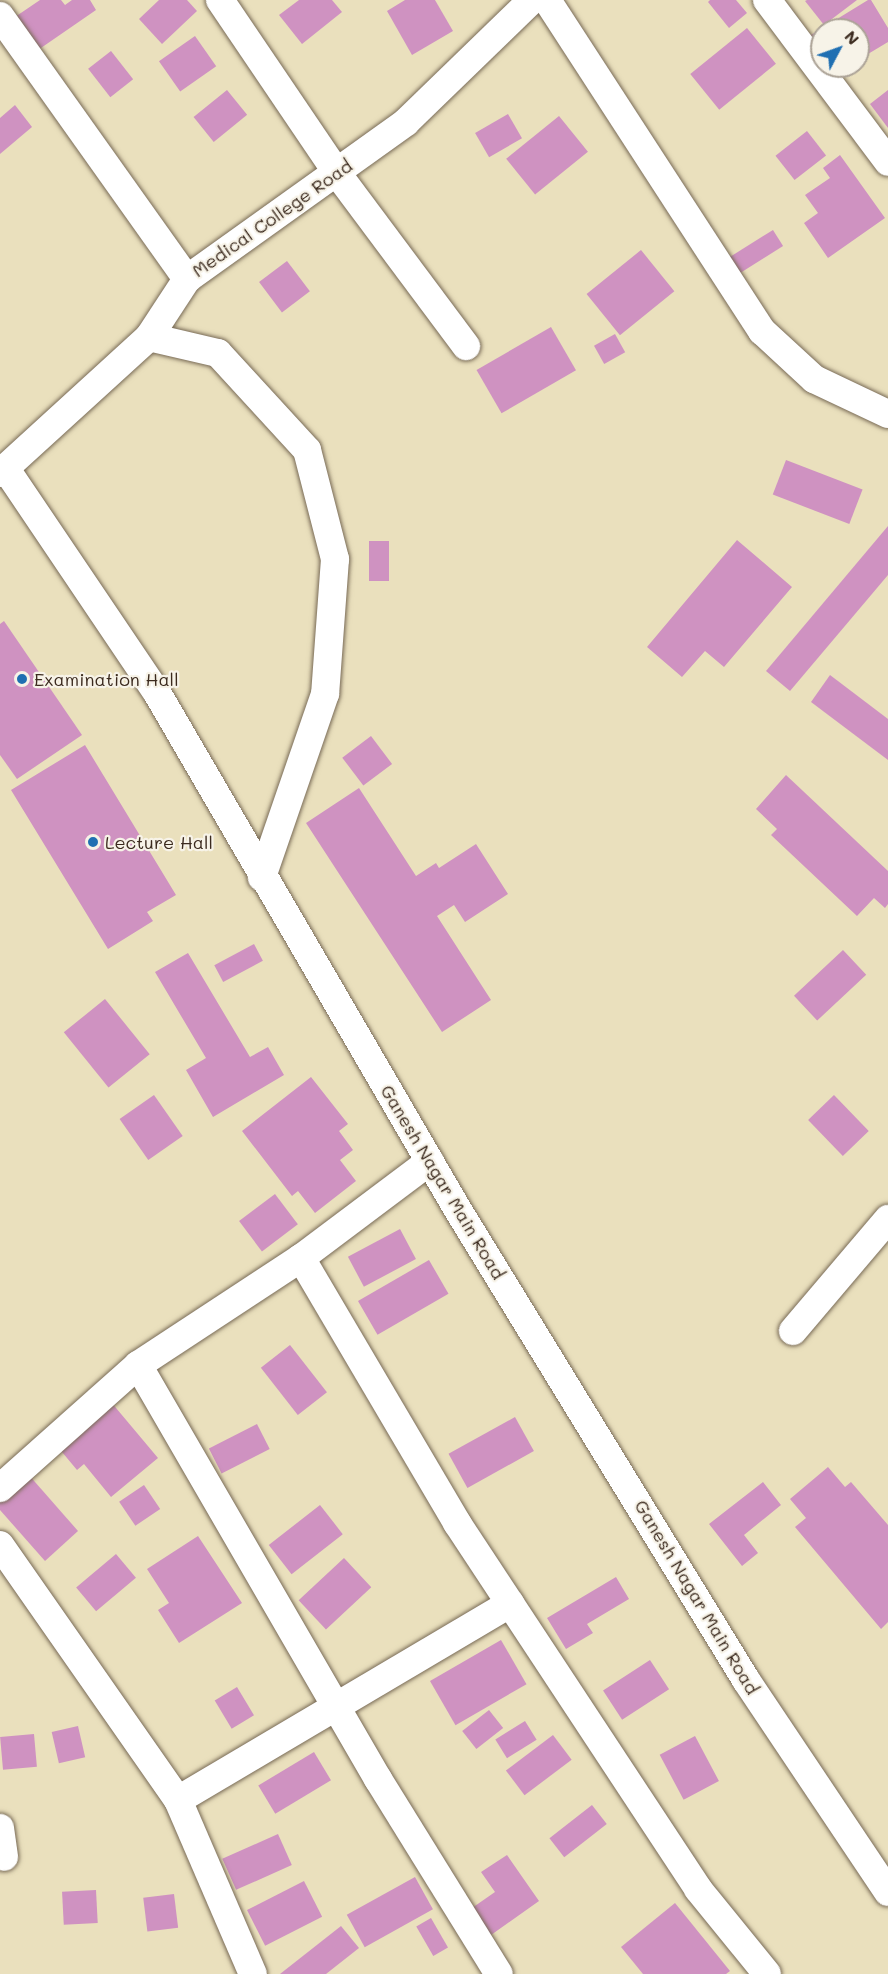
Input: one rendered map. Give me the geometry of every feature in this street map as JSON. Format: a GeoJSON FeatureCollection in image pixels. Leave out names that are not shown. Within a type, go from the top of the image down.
{"type":"FeatureCollection","features":[{"type":"Feature","properties":{"kind":"street"},"geometry":{"type":"LineString","coordinates":[[220,0],[338,173],[466,346]]}},
{"type":"Feature","properties":{"kind":"street","name":"Medical College Road"},"geometry":{"type":"LineString","coordinates":[[3,471],[149,337],[187,279],[338,173],[406,122],[532,0]]}},
{"type":"Feature","properties":{"kind":"street"},"geometry":{"type":"LineString","coordinates":[[546,0],[762,331],[814,379],[888,414]]}},
{"type":"Feature","properties":{"kind":"street"},"geometry":{"type":"LineString","coordinates":[[767,0],[888,162]]}},
{"type":"Feature","properties":{"kind":"street"},"geometry":{"type":"LineString","coordinates":[[0,16],[187,279]]}},
{"type":"Feature","properties":{"kind":"street"},"geometry":{"type":"LineString","coordinates":[[149,337],[218,354],[307,450],[335,559],[325,694],[262,877]]}},
{"type":"Feature","properties":{"kind":"street","name":"Ganesh Nagar Main Road"},"geometry":{"type":"LineString","coordinates":[[3,471],[156,690],[262,877],[430,1161],[746,1680],[888,1892]]}},
{"type":"Feature","properties":{"kind":"street"},"geometry":{"type":"LineString","coordinates":[[0,1488],[138,1365],[301,1258],[430,1161]]}},
{"type":"Feature","properties":{"kind":"street"},"geometry":{"type":"LineString","coordinates":[[793,1331],[888,1219]]}},
{"type":"Feature","properties":{"kind":"street"},"geometry":{"type":"LineString","coordinates":[[301,1258],[457,1523],[698,1889],[767,1974]]}},
{"type":"Feature","properties":{"kind":"street"},"geometry":{"type":"LineString","coordinates":[[138,1365],[336,1707],[499,1974]]}},
{"type":"Feature","properties":{"kind":"street"},"geometry":{"type":"LineString","coordinates":[[0,1545],[178,1800],[253,1974]]}},
{"type":"Feature","properties":{"kind":"street"},"geometry":{"type":"LineString","coordinates":[[178,1800],[510,1604]]}},
{"type":"Feature","properties":{"kind":"street"},"geometry":{"type":"LineString","coordinates":[[0,1828],[4,1857]]}},
{"type":"Feature","properties":{"kind":"building"},"geometry":{"type":"Polygon","coordinates":[[[40,0],[61,0],[65,5],[72,0],[90,0],[96,10],[38,50],[15,17],[40,0]]]}},
{"type":"Feature","properties":{"kind":"building"},"geometry":{"type":"Polygon","coordinates":[[[159,0],[187,0],[197,11],[162,44],[139,19],[159,0]]]}},
{"type":"Feature","properties":{"kind":"building"},"geometry":{"type":"Polygon","coordinates":[[[299,0],[332,0],[342,12],[302,44],[279,15],[299,0]]]}},
{"type":"Feature","properties":{"kind":"building"},"geometry":{"type":"Polygon","coordinates":[[[405,0],[435,0],[453,31],[412,55],[387,11],[405,0]]]}},
{"type":"Feature","properties":{"kind":"building"},"geometry":{"type":"Polygon","coordinates":[[[710,0],[736,0],[747,13],[729,28],[708,2],[710,0]]]}},
{"type":"Feature","properties":{"kind":"building"},"geometry":{"type":"Polygon","coordinates":[[[857,0],[833,18],[818,18],[805,1],[857,0]]]}},
{"type":"Feature","properties":{"kind":"building"},"geometry":{"type":"Polygon","coordinates":[[[871,0],[888,28],[888,42],[870,53],[870,18],[839,18],[871,0]]]}},
{"type":"Feature","properties":{"kind":"building"},"geometry":{"type":"Polygon","coordinates":[[[747,28],[776,64],[719,110],[690,74],[747,28]]]}},
{"type":"Feature","properties":{"kind":"building"},"geometry":{"type":"Polygon","coordinates":[[[195,36],[216,66],[180,92],[159,61],[195,36]]]}},
{"type":"Feature","properties":{"kind":"building"},"geometry":{"type":"Polygon","coordinates":[[[111,51],[133,79],[110,97],[88,69],[111,51]]]}},
{"type":"Feature","properties":{"kind":"building"},"geometry":{"type":"Polygon","coordinates":[[[227,90],[247,115],[214,142],[194,117],[227,90]]]}},
{"type":"Feature","properties":{"kind":"building"},"geometry":{"type":"Polygon","coordinates":[[[888,90],[888,128],[870,104],[888,90]]]}},
{"type":"Feature","properties":{"kind":"building"},"geometry":{"type":"Polygon","coordinates":[[[15,105],[32,127],[0,154],[0,118],[15,105]]]}},
{"type":"Feature","properties":{"kind":"building"},"geometry":{"type":"Polygon","coordinates":[[[508,114],[522,138],[489,157],[475,133],[508,114]]]}},
{"type":"Feature","properties":{"kind":"building"},"geometry":{"type":"Polygon","coordinates":[[[559,116],[588,152],[535,195],[506,159],[559,116]]]}},
{"type":"Feature","properties":{"kind":"building"},"geometry":{"type":"Polygon","coordinates":[[[807,131],[826,155],[795,180],[775,156],[807,131]]]}},
{"type":"Feature","properties":{"kind":"building"},"geometry":{"type":"Polygon","coordinates":[[[840,155],[885,218],[828,258],[804,223],[818,213],[805,195],[830,178],[823,168],[840,155]]]}},
{"type":"Feature","properties":{"kind":"building"},"geometry":{"type":"Polygon","coordinates":[[[773,230],[783,246],[739,274],[729,258],[773,230]]]}},
{"type":"Feature","properties":{"kind":"building"},"geometry":{"type":"Polygon","coordinates":[[[641,250],[674,291],[620,335],[587,294],[641,250]]]}},
{"type":"Feature","properties":{"kind":"building"},"geometry":{"type":"Polygon","coordinates":[[[287,261],[310,291],[282,312],[259,282],[287,261]]]}},
{"type":"Feature","properties":{"kind":"building"},"geometry":{"type":"Polygon","coordinates":[[[551,327],[576,370],[502,413],[477,370],[551,327]]]}},
{"type":"Feature","properties":{"kind":"building"},"geometry":{"type":"Polygon","coordinates":[[[615,334],[625,352],[604,364],[594,346],[615,334]]]}},
{"type":"Feature","properties":{"kind":"building"},"geometry":{"type":"Polygon","coordinates":[[[786,460],[863,489],[849,524],[773,495],[786,460]]]}},
{"type":"Feature","properties":{"kind":"building"},"geometry":{"type":"Polygon","coordinates":[[[888,526],[888,575],[790,691],[766,671],[888,526]]]}},
{"type":"Feature","properties":{"kind":"building"},"geometry":{"type":"Polygon","coordinates":[[[737,540],[792,587],[724,667],[705,651],[682,677],[647,647],[737,540]]]}},
{"type":"Feature","properties":{"kind":"building"},"geometry":{"type":"Polygon","coordinates":[[[369,541],[389,541],[389,581],[369,581],[369,541]]]}},
{"type":"Feature","properties":{"kind":"building","name":"Examination Hall"},"geometry":{"type":"Polygon","coordinates":[[[4,621],[82,735],[17,779],[0,755],[0,624],[4,621]]]}},
{"type":"Feature","properties":{"kind":"building"},"geometry":{"type":"Polygon","coordinates":[[[830,675],[888,719],[888,760],[811,702],[830,675]]]}},
{"type":"Feature","properties":{"kind":"building"},"geometry":{"type":"Polygon","coordinates":[[[371,736],[392,764],[363,786],[342,758],[371,736]]]}},
{"type":"Feature","properties":{"kind":"building","name":"Lecture Hall"},"geometry":{"type":"Polygon","coordinates":[[[85,745],[176,895],[147,912],[153,921],[108,949],[11,790],[85,745]]]}},
{"type":"Feature","properties":{"kind":"building"},"geometry":{"type":"Polygon","coordinates":[[[786,775],[888,871],[888,904],[885,908],[874,898],[857,916],[771,835],[777,829],[756,809],[786,775]]]}},
{"type":"Feature","properties":{"kind":"building"},"geometry":{"type":"Polygon","coordinates":[[[359,788],[416,876],[436,863],[439,868],[476,844],[508,894],[465,922],[454,905],[437,916],[491,1000],[442,1032],[306,823],[359,788]]]}},
{"type":"Feature","properties":{"kind":"building"},"geometry":{"type":"Polygon","coordinates":[[[254,944],[263,961],[223,982],[214,965],[254,944]]]}},
{"type":"Feature","properties":{"kind":"building"},"geometry":{"type":"Polygon","coordinates":[[[843,950],[866,975],[817,1021],[794,996],[843,950]]]}},
{"type":"Feature","properties":{"kind":"building"},"geometry":{"type":"Polygon","coordinates":[[[188,953],[250,1057],[268,1047],[284,1075],[213,1117],[186,1070],[206,1058],[155,972],[188,953]]]}},
{"type":"Feature","properties":{"kind":"building"},"geometry":{"type":"Polygon","coordinates":[[[105,999],[150,1054],[108,1088],[64,1032],[105,999]]]}},
{"type":"Feature","properties":{"kind":"building"},"geometry":{"type":"Polygon","coordinates":[[[311,1077],[348,1124],[339,1131],[353,1150],[340,1160],[356,1181],[315,1213],[298,1191],[292,1196],[242,1131],[311,1077]]]}},
{"type":"Feature","properties":{"kind":"building"},"geometry":{"type":"Polygon","coordinates":[[[154,1095],[183,1136],[148,1160],[120,1119],[154,1095]]]}},
{"type":"Feature","properties":{"kind":"building"},"geometry":{"type":"Polygon","coordinates":[[[834,1095],[869,1131],[843,1156],[808,1120],[834,1095]]]}},
{"type":"Feature","properties":{"kind":"building"},"geometry":{"type":"Polygon","coordinates":[[[275,1194],[298,1224],[262,1251],[239,1221],[275,1194]]]}},
{"type":"Feature","properties":{"kind":"building"},"geometry":{"type":"Polygon","coordinates":[[[400,1229],[416,1259],[364,1287],[348,1257],[400,1229]]]}},
{"type":"Feature","properties":{"kind":"building"},"geometry":{"type":"Polygon","coordinates":[[[429,1260],[448,1294],[377,1335],[358,1301],[429,1260]]]}},
{"type":"Feature","properties":{"kind":"building"},"geometry":{"type":"Polygon","coordinates":[[[290,1345],[327,1392],[298,1415],[261,1368],[290,1345]]]}},
{"type":"Feature","properties":{"kind":"building"},"geometry":{"type":"Polygon","coordinates":[[[111,1402],[158,1458],[111,1497],[84,1464],[77,1470],[57,1446],[111,1402]]]}},
{"type":"Feature","properties":{"kind":"building"},"geometry":{"type":"Polygon","coordinates":[[[515,1417],[534,1451],[467,1488],[449,1454],[515,1417]]]}},
{"type":"Feature","properties":{"kind":"building"},"geometry":{"type":"Polygon","coordinates":[[[257,1424],[270,1449],[222,1473],[209,1449],[257,1424]]]}},
{"type":"Feature","properties":{"kind":"building"},"geometry":{"type":"Polygon","coordinates":[[[828,1467],[845,1487],[851,1482],[888,1525],[888,1622],[881,1629],[795,1527],[806,1518],[790,1499],[828,1467]]]}},
{"type":"Feature","properties":{"kind":"building"},"geometry":{"type":"Polygon","coordinates":[[[28,1474],[78,1531],[45,1561],[0,1510],[0,1499],[28,1474]]]}},
{"type":"Feature","properties":{"kind":"building"},"geometry":{"type":"Polygon","coordinates":[[[763,1482],[781,1505],[744,1535],[758,1553],[742,1566],[709,1524],[763,1482]]]}},
{"type":"Feature","properties":{"kind":"building"},"geometry":{"type":"Polygon","coordinates":[[[144,1485],[160,1509],[135,1526],[119,1502],[144,1485]]]}},
{"type":"Feature","properties":{"kind":"building"},"geometry":{"type":"Polygon","coordinates":[[[320,1505],[343,1534],[292,1574],[269,1545],[320,1505]]]}},
{"type":"Feature","properties":{"kind":"building"},"geometry":{"type":"Polygon","coordinates":[[[198,1536],[242,1603],[179,1643],[158,1610],[169,1603],[147,1569],[198,1536]]]}},
{"type":"Feature","properties":{"kind":"building"},"geometry":{"type":"Polygon","coordinates":[[[116,1554],[136,1578],[96,1611],[76,1587],[116,1554]]]}},
{"type":"Feature","properties":{"kind":"building"},"geometry":{"type":"Polygon","coordinates":[[[344,1558],[371,1587],[326,1630],[299,1600],[344,1558]]]}},
{"type":"Feature","properties":{"kind":"building"},"geometry":{"type":"Polygon","coordinates":[[[616,1577],[629,1599],[587,1624],[593,1633],[566,1649],[547,1618],[616,1577]]]}},
{"type":"Feature","properties":{"kind":"building"},"geometry":{"type":"Polygon","coordinates":[[[501,1640],[526,1684],[455,1725],[430,1681],[501,1640]]]}},
{"type":"Feature","properties":{"kind":"building"},"geometry":{"type":"Polygon","coordinates":[[[650,1660],[669,1689],[622,1720],[603,1690],[650,1660]]]}},
{"type":"Feature","properties":{"kind":"building"},"geometry":{"type":"Polygon","coordinates":[[[237,1687],[254,1715],[232,1729],[215,1700],[237,1687]]]}},
{"type":"Feature","properties":{"kind":"building"},"geometry":{"type":"Polygon","coordinates":[[[489,1710],[503,1728],[476,1749],[462,1731],[489,1710]]]}},
{"type":"Feature","properties":{"kind":"building"},"geometry":{"type":"Polygon","coordinates":[[[525,1721],[537,1740],[507,1758],[495,1740],[525,1721]]]}},
{"type":"Feature","properties":{"kind":"building"},"geometry":{"type":"Polygon","coordinates":[[[78,1726],[85,1757],[59,1763],[52,1732],[78,1726]]]}},
{"type":"Feature","properties":{"kind":"building"},"geometry":{"type":"Polygon","coordinates":[[[34,1734],[37,1767],[3,1770],[0,1737],[34,1734]]]}},
{"type":"Feature","properties":{"kind":"building"},"geometry":{"type":"Polygon","coordinates":[[[553,1735],[572,1760],[525,1795],[506,1771],[553,1735]]]}},
{"type":"Feature","properties":{"kind":"building"},"geometry":{"type":"Polygon","coordinates":[[[695,1736],[719,1781],[684,1800],[660,1755],[695,1736]]]}},
{"type":"Feature","properties":{"kind":"building"},"geometry":{"type":"Polygon","coordinates":[[[314,1752],[331,1780],[275,1814],[258,1785],[314,1752]]]}},
{"type":"Feature","properties":{"kind":"building"},"geometry":{"type":"Polygon","coordinates":[[[592,1805],[607,1824],[564,1857],[549,1838],[592,1805]]]}},
{"type":"Feature","properties":{"kind":"building"},"geometry":{"type":"Polygon","coordinates":[[[278,1834],[292,1865],[236,1890],[222,1859],[278,1834]]]}},
{"type":"Feature","properties":{"kind":"building"},"geometry":{"type":"Polygon","coordinates":[[[507,1855],[539,1901],[491,1935],[472,1908],[495,1892],[481,1872],[507,1855]]]}},
{"type":"Feature","properties":{"kind":"building"},"geometry":{"type":"Polygon","coordinates":[[[415,1877],[433,1909],[365,1947],[347,1915],[415,1877]]]}},
{"type":"Feature","properties":{"kind":"building"},"geometry":{"type":"Polygon","coordinates":[[[304,1881],[322,1917],[265,1946],[247,1910],[304,1881]]]}},
{"type":"Feature","properties":{"kind":"building"},"geometry":{"type":"Polygon","coordinates":[[[96,1890],[98,1923],[64,1925],[62,1892],[96,1890]]]}},
{"type":"Feature","properties":{"kind":"building"},"geometry":{"type":"Polygon","coordinates":[[[174,1894],[178,1928],[147,1932],[143,1898],[174,1894]]]}},
{"type":"Feature","properties":{"kind":"building"},"geometry":{"type":"Polygon","coordinates":[[[675,1903],[730,1971],[726,1974],[643,1974],[621,1947],[675,1903]]]}},
{"type":"Feature","properties":{"kind":"building"},"geometry":{"type":"Polygon","coordinates":[[[431,1918],[448,1947],[433,1956],[416,1926],[431,1918]]]}},
{"type":"Feature","properties":{"kind":"building"},"geometry":{"type":"Polygon","coordinates":[[[341,1926],[359,1948],[326,1974],[280,1974],[341,1926]]]}},
{"type":"Feature","properties":{"kind":"place","name":"Examination Hall"},"geometry":{"type":"Point","coordinates":[22,679]}},
{"type":"Feature","properties":{"kind":"place","name":"Lecture Hall"},"geometry":{"type":"Point","coordinates":[93,842]}}]}
